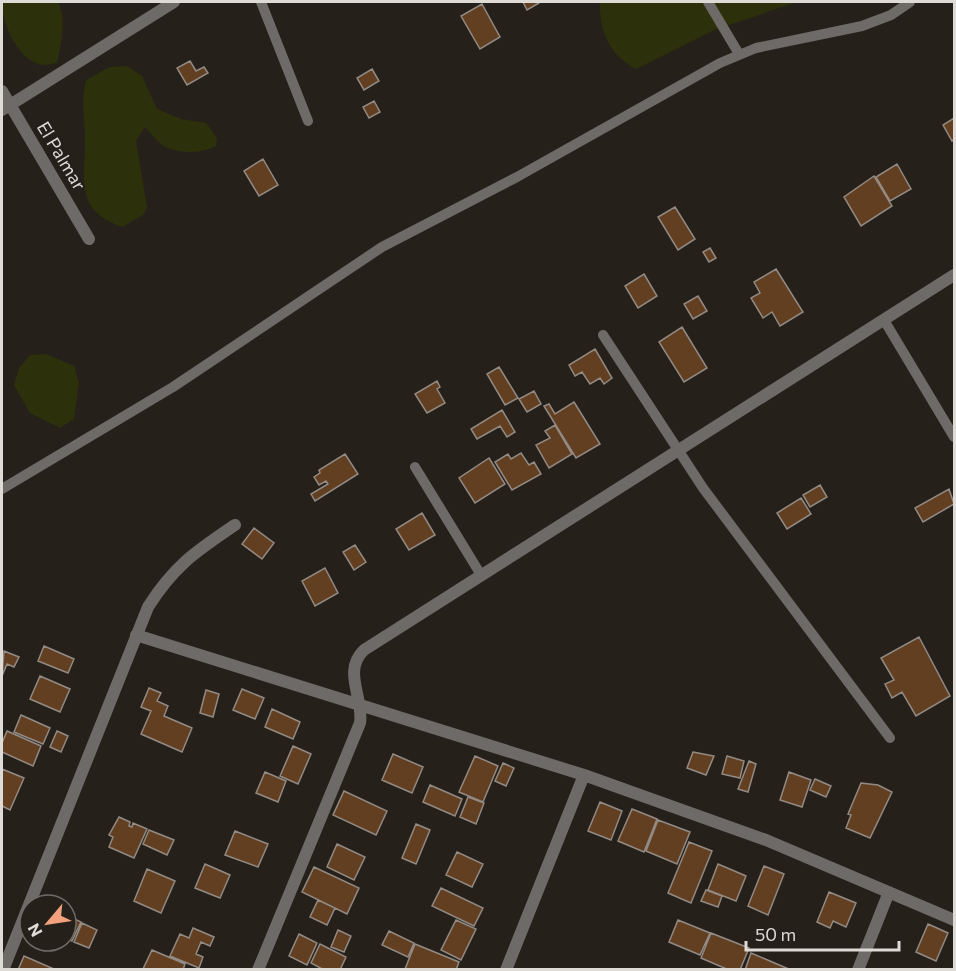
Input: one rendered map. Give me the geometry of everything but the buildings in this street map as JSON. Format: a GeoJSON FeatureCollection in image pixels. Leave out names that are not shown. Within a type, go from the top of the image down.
{"type":"FeatureCollection","features":[{"type":"Feature","properties":{"kind":"street"},"geometry":{"type":"LineString","coordinates":[[6,108],[174,2]]}},
{"type":"Feature","properties":{"kind":"street","name":"El Palmar"},"geometry":{"type":"LineString","coordinates":[[2,91],[6,108],[89,239]]}},
{"type":"Feature","properties":{"kind":"street"},"geometry":{"type":"LineString","coordinates":[[258,969],[360,723],[353,668],[357,656],[370,644],[481,576],[954,275]]}},
{"type":"Feature","properties":{"kind":"street"},"geometry":{"type":"LineString","coordinates":[[3,969],[148,607],[166,578],[180,563],[235,525]]}},
{"type":"Feature","properties":{"kind":"street"},"geometry":{"type":"LineString","coordinates":[[136,635],[584,775],[766,840],[954,920]]}},
{"type":"Feature","properties":{"kind":"street"},"geometry":{"type":"LineString","coordinates":[[506,969],[584,775]]}},
{"type":"Feature","properties":{"kind":"street"},"geometry":{"type":"LineString","coordinates":[[858,969],[889,892]]}},
{"type":"Feature","properties":{"kind":"lane"},"geometry":{"type":"LineString","coordinates":[[261,2],[308,121]]}},
{"type":"Feature","properties":{"kind":"lane"},"geometry":{"type":"LineString","coordinates":[[708,2],[739,54]]}},
{"type":"Feature","properties":{"kind":"lane"},"geometry":{"type":"LineString","coordinates":[[2,489],[173,387],[382,247],[517,177],[739,54],[862,26],[891,15],[910,2]]}},
{"type":"Feature","properties":{"kind":"lane"},"geometry":{"type":"LineString","coordinates":[[884,320],[954,437]]}},
{"type":"Feature","properties":{"kind":"lane"},"geometry":{"type":"LineString","coordinates":[[603,335],[703,488],[890,738]]}},
{"type":"Feature","properties":{"kind":"lane"},"geometry":{"type":"LineString","coordinates":[[415,466],[481,576]]}},
{"type":"Feature","properties":{"kind":"green space"},"geometry":{"type":"Polygon","coordinates":[[[2,2],[58,2],[63,24],[57,63],[40,65],[23,54],[8,29],[2,2]]]}},
{"type":"Feature","properties":{"kind":"green space"},"geometry":{"type":"Polygon","coordinates":[[[600,2],[797,2],[714,30],[636,69],[619,57],[608,41],[604,32],[600,2]]]}},
{"type":"Feature","properties":{"kind":"green space"},"geometry":{"type":"Polygon","coordinates":[[[127,66],[142,76],[157,109],[181,119],[206,123],[217,138],[216,146],[210,149],[196,152],[174,150],[162,145],[145,127],[136,141],[147,207],[143,215],[122,227],[106,220],[95,211],[85,190],[83,101],[86,80],[110,67],[127,66]]]}},
{"type":"Feature","properties":{"kind":"green space"},"geometry":{"type":"Polygon","coordinates":[[[46,354],[74,366],[79,383],[74,419],[60,428],[30,413],[14,385],[19,368],[30,355],[46,354]]]}}]}
